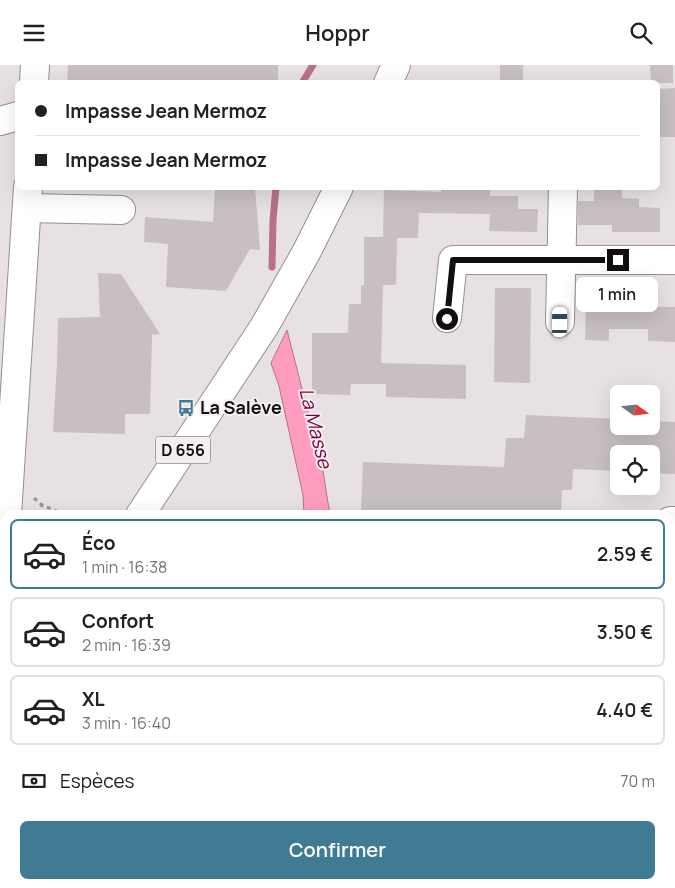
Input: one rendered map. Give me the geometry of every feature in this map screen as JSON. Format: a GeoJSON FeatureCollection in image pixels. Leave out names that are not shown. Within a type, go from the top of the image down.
{"type":"FeatureCollection","features":[{"type":"Feature","properties":{"kind":"main road"},"geometry":{"type":"LineString","coordinates":[[34,80],[35,65]]}},
{"type":"Feature","properties":{"kind":"main road"},"geometry":{"type":"LineString","coordinates":[[389,80],[396,65]]}},
{"type":"Feature","properties":{"kind":"main road"},"geometry":{"type":"LineString","coordinates":[[0,121],[15,117]]}},
{"type":"Feature","properties":{"kind":"main road","name":"D 656"},"geometry":{"type":"LineString","coordinates":[[143,510],[264,327],[307,251],[338,190]]}},
{"type":"Feature","properties":{"kind":"main road"},"geometry":{"type":"LineString","coordinates":[[560,322],[563,190]]}},
{"type":"Feature","properties":{"kind":"main road"},"geometry":{"type":"LineString","coordinates":[[19,510],[9,475],[28,198],[121,210]]}},
{"type":"Feature","properties":{"kind":"main road"},"geometry":{"type":"LineString","coordinates":[[447,319],[453,260],[675,260]]}},
{"type":"Feature","properties":{"kind":"path"},"geometry":{"type":"LineString","coordinates":[[9,475],[19,510]]}},
{"type":"Feature","properties":{"kind":"shaded area"},"geometry":{"type":"Polygon","coordinates":[[[287,330],[323,471],[329,510],[304,510],[303,495],[279,386],[271,363],[287,330]]]}},
{"type":"Feature","properties":{"kind":"building"},"geometry":{"type":"Polygon","coordinates":[[[68,65],[278,65],[278,80],[67,80],[68,65]]]}},
{"type":"Feature","properties":{"kind":"building"},"geometry":{"type":"Polygon","coordinates":[[[500,65],[523,65],[523,80],[500,80],[500,65]]]}},
{"type":"Feature","properties":{"kind":"building"},"geometry":{"type":"Polygon","coordinates":[[[650,65],[673,65],[673,83],[660,83],[660,80],[651,80],[650,65]]]}},
{"type":"Feature","properties":{"kind":"building"},"geometry":{"type":"Polygon","coordinates":[[[675,88],[675,137],[660,137],[660,89],[675,88]]]}},
{"type":"Feature","properties":{"kind":"building"},"geometry":{"type":"Polygon","coordinates":[[[215,190],[255,190],[260,250],[250,249],[226,291],[166,287],[168,244],[144,242],[145,217],[213,222],[215,190]]]}},
{"type":"Feature","properties":{"kind":"building"},"geometry":{"type":"Polygon","coordinates":[[[384,190],[441,192],[441,190],[490,190],[490,196],[518,196],[518,209],[538,209],[537,232],[489,231],[490,214],[419,213],[418,238],[397,238],[396,285],[383,285],[381,363],[466,365],[466,399],[386,397],[386,384],[351,384],[350,395],[312,394],[312,333],[348,333],[349,304],[361,304],[361,285],[364,285],[364,237],[383,237],[384,190]]]}},
{"type":"Feature","properties":{"kind":"building"},"geometry":{"type":"Polygon","coordinates":[[[594,190],[622,190],[622,198],[639,199],[639,207],[660,208],[660,232],[612,232],[612,225],[578,225],[578,201],[594,201],[594,190]]]}},
{"type":"Feature","properties":{"kind":"building"},"geometry":{"type":"Polygon","coordinates":[[[98,273],[121,274],[160,334],[152,335],[150,414],[125,414],[125,434],[53,432],[58,318],[100,317],[98,273]]]}},
{"type":"Feature","properties":{"kind":"building"},"geometry":{"type":"Polygon","coordinates":[[[495,288],[531,288],[530,383],[494,382],[495,288]]]}},
{"type":"Feature","properties":{"kind":"building"},"geometry":{"type":"Polygon","coordinates":[[[586,306],[675,307],[675,342],[648,341],[648,329],[609,329],[609,341],[585,340],[586,306]]]}},
{"type":"Feature","properties":{"kind":"building"},"geometry":{"type":"Polygon","coordinates":[[[526,415],[610,419],[610,435],[660,435],[660,421],[675,422],[675,474],[660,473],[660,445],[610,445],[610,471],[573,469],[572,490],[562,490],[561,510],[361,510],[363,462],[504,467],[506,438],[524,438],[526,415]]]}},
{"type":"Feature","properties":{"kind":"waterway","name":"La Masse"},"geometry":{"type":"LineString","coordinates":[[304,80],[313,65]]}},
{"type":"Feature","properties":{"kind":"waterway","name":"La Masse"},"geometry":{"type":"LineString","coordinates":[[272,267],[276,190]]}},
{"type":"Feature","properties":{"kind":"place","name":"La Salève"},"geometry":{"type":"Point","coordinates":[186,408]}},
{"type":"Feature","properties":{"kind":"route"},"geometry":{"type":"LineString","coordinates":[[447,319],[453,260],[618,260]]}}]}
